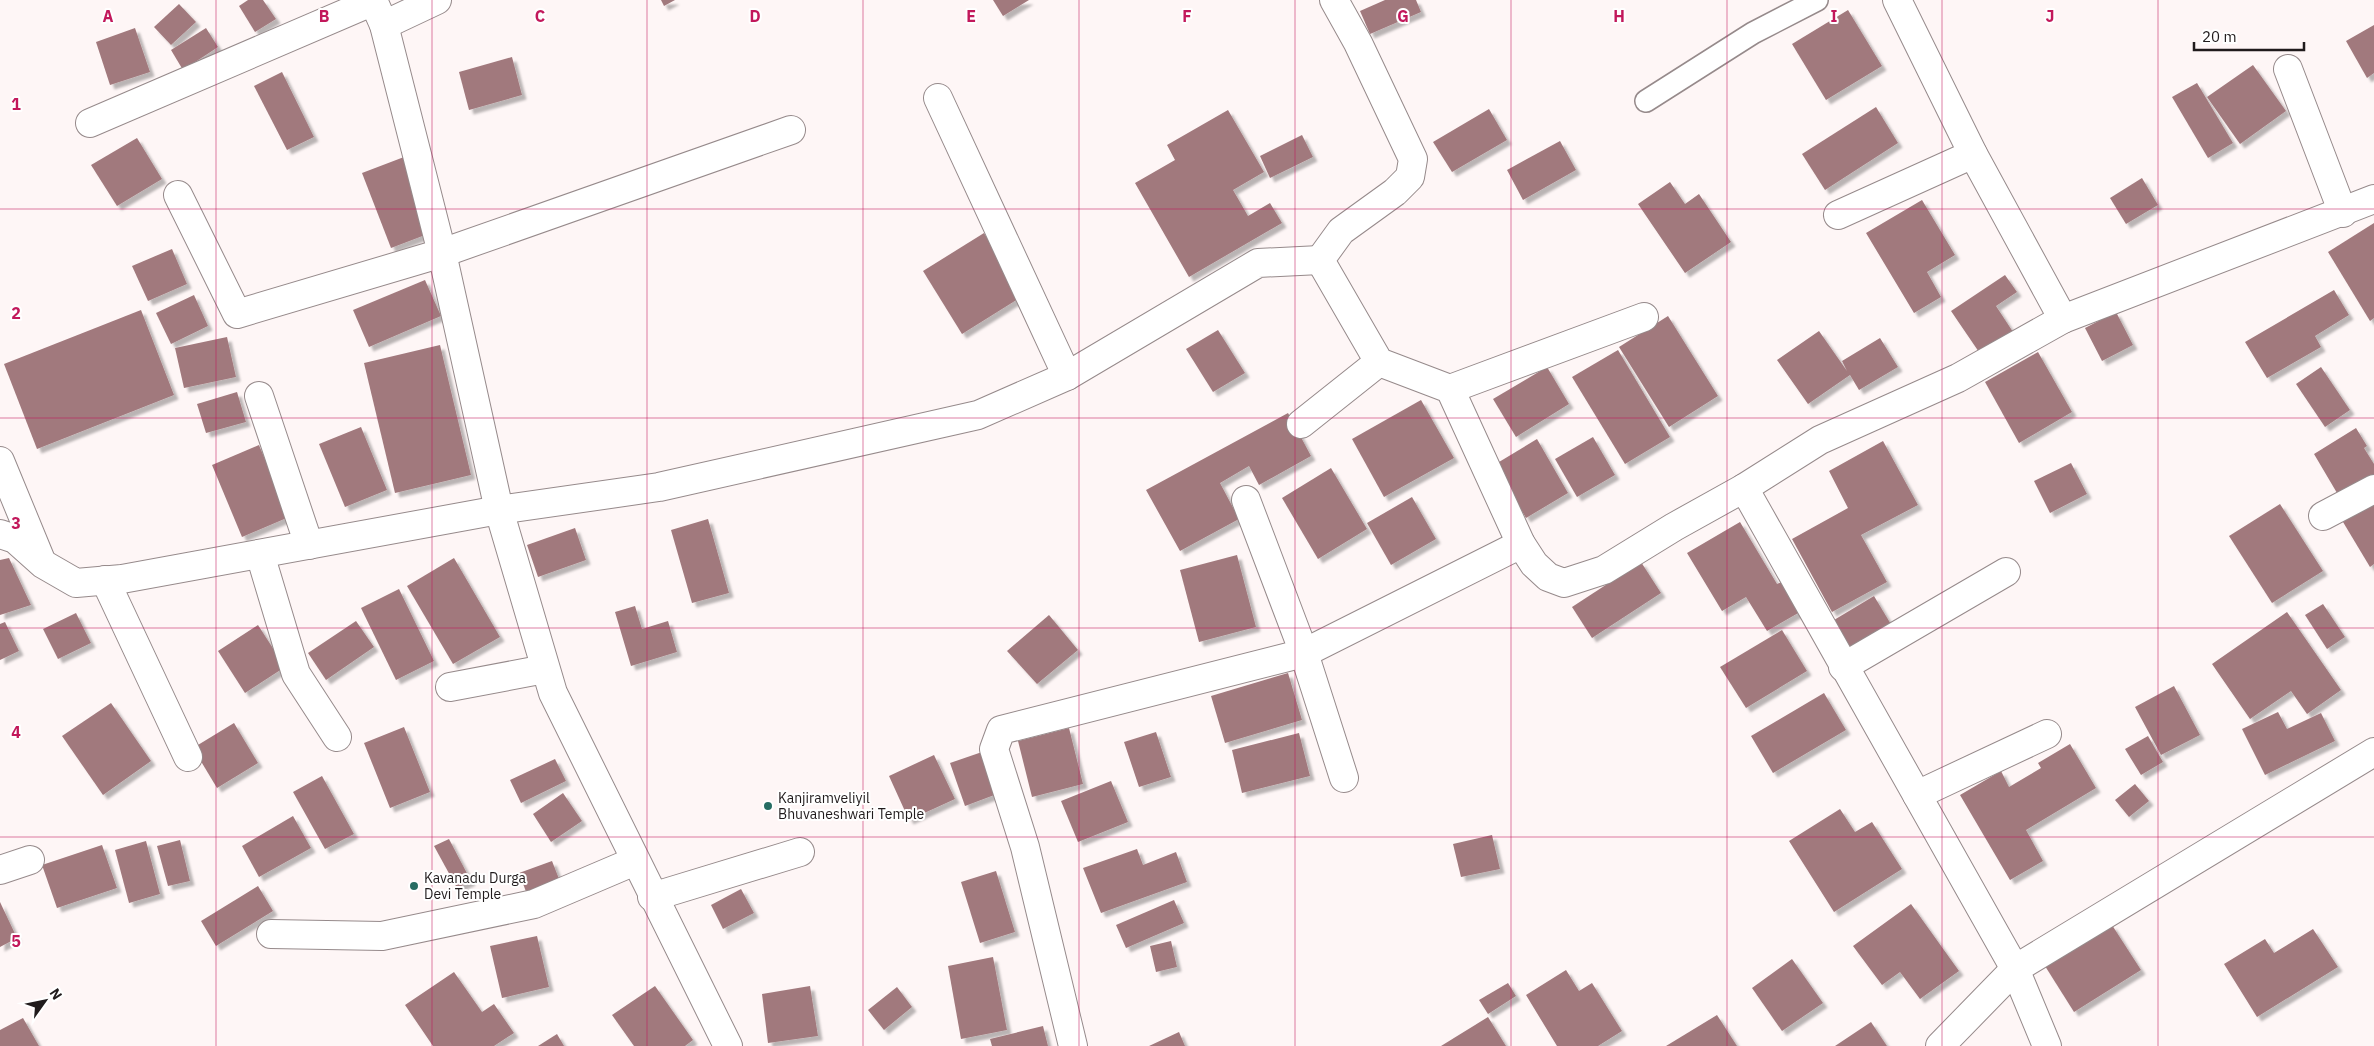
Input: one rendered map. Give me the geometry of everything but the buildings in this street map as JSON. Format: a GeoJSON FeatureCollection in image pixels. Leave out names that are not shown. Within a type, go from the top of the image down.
{"type":"FeatureCollection","features":[{"type":"Feature","properties":{"kind":"street"},"geometry":{"type":"LineString","coordinates":[[90,123],[373,0],[384,25],[442,254],[499,510],[553,693],[652,897],[728,1046]]}},
{"type":"Feature","properties":{"kind":"street"},"geometry":{"type":"LineString","coordinates":[[384,25],[437,0]]}},
{"type":"Feature","properties":{"kind":"street"},"geometry":{"type":"LineString","coordinates":[[1320,260],[1341,231],[1395,192],[1410,177],[1412,160],[1358,43],[1334,0]]}},
{"type":"Feature","properties":{"kind":"street"},"geometry":{"type":"LineString","coordinates":[[1897,0],[1973,154],[2063,320]]}},
{"type":"Feature","properties":{"kind":"street"},"geometry":{"type":"LineString","coordinates":[[2288,69],[2343,213]]}},
{"type":"Feature","properties":{"kind":"street"},"geometry":{"type":"LineString","coordinates":[[938,98],[1067,376]]}},
{"type":"Feature","properties":{"kind":"street"},"geometry":{"type":"LineString","coordinates":[[178,195],[237,314],[442,254],[791,130]]}},
{"type":"Feature","properties":{"kind":"street"},"geometry":{"type":"LineString","coordinates":[[1838,215],[1973,154]]}},
{"type":"Feature","properties":{"kind":"street"},"geometry":{"type":"LineString","coordinates":[[1450,389],[1521,544],[1534,564],[1548,577],[1564,582],[1604,570],[1674,527],[1744,488],[1820,440],[1958,378],[2063,320],[2374,200]]}},
{"type":"Feature","properties":{"kind":"street"},"geometry":{"type":"LineString","coordinates":[[1320,260],[1379,362],[1450,389],[1644,318]]}},
{"type":"Feature","properties":{"kind":"street"},"geometry":{"type":"LineString","coordinates":[[0,534],[15,539],[43,564],[76,583],[105,580],[260,554],[499,510],[659,487],[978,415],[1067,376],[1258,263],[1320,260]]}},
{"type":"Feature","properties":{"kind":"street"},"geometry":{"type":"LineString","coordinates":[[1300,424],[1379,362]]}},
{"type":"Feature","properties":{"kind":"street"},"geometry":{"type":"LineString","coordinates":[[259,396],[309,544]]}},
{"type":"Feature","properties":{"kind":"street"},"geometry":{"type":"LineString","coordinates":[[0,461],[43,564]]}},
{"type":"Feature","properties":{"kind":"street"},"geometry":{"type":"LineString","coordinates":[[1744,488],[1843,667],[2015,969],[2047,1046]]}},
{"type":"Feature","properties":{"kind":"street"},"geometry":{"type":"LineString","coordinates":[[2323,516],[2374,489]]}},
{"type":"Feature","properties":{"kind":"street"},"geometry":{"type":"LineString","coordinates":[[1246,500],[1304,653],[1344,778]]}},
{"type":"Feature","properties":{"kind":"street"},"geometry":{"type":"LineString","coordinates":[[1073,1046],[1025,847],[994,749],[1001,730],[1304,653],[1521,544]]}},
{"type":"Feature","properties":{"kind":"street"},"geometry":{"type":"LineString","coordinates":[[260,554],[296,674],[337,737]]}},
{"type":"Feature","properties":{"kind":"street"},"geometry":{"type":"LineString","coordinates":[[1843,667],[2006,572]]}},
{"type":"Feature","properties":{"kind":"street"},"geometry":{"type":"LineString","coordinates":[[105,580],[188,757]]}},
{"type":"Feature","properties":{"kind":"street"},"geometry":{"type":"LineString","coordinates":[[450,687],[546,669]]}},
{"type":"Feature","properties":{"kind":"street"},"geometry":{"type":"LineString","coordinates":[[1917,795],[2047,734]]}},
{"type":"Feature","properties":{"kind":"street"},"geometry":{"type":"LineString","coordinates":[[1940,1046],[2015,969],[2374,752]]}},
{"type":"Feature","properties":{"kind":"street"},"geometry":{"type":"LineString","coordinates":[[652,897],[800,852]]}},
{"type":"Feature","properties":{"kind":"street"},"geometry":{"type":"LineString","coordinates":[[0,870],[30,860]]}},
{"type":"Feature","properties":{"kind":"street"},"geometry":{"type":"LineString","coordinates":[[271,934],[382,936],[534,904],[635,861]]}},
{"type":"Feature","properties":{"kind":"lane"},"geometry":{"type":"LineString","coordinates":[[1646,101],[1753,33],[1818,0]]}},
{"type":"Feature","properties":{"kind":"place","name":"Kanjiramveliyil Bhuvaneshwari Temple"},"geometry":{"type":"Point","coordinates":[768,806]}},
{"type":"Feature","properties":{"kind":"place","name":"Kavanadu Durga Devi Temple"},"geometry":{"type":"Point","coordinates":[414,886]}}]}
